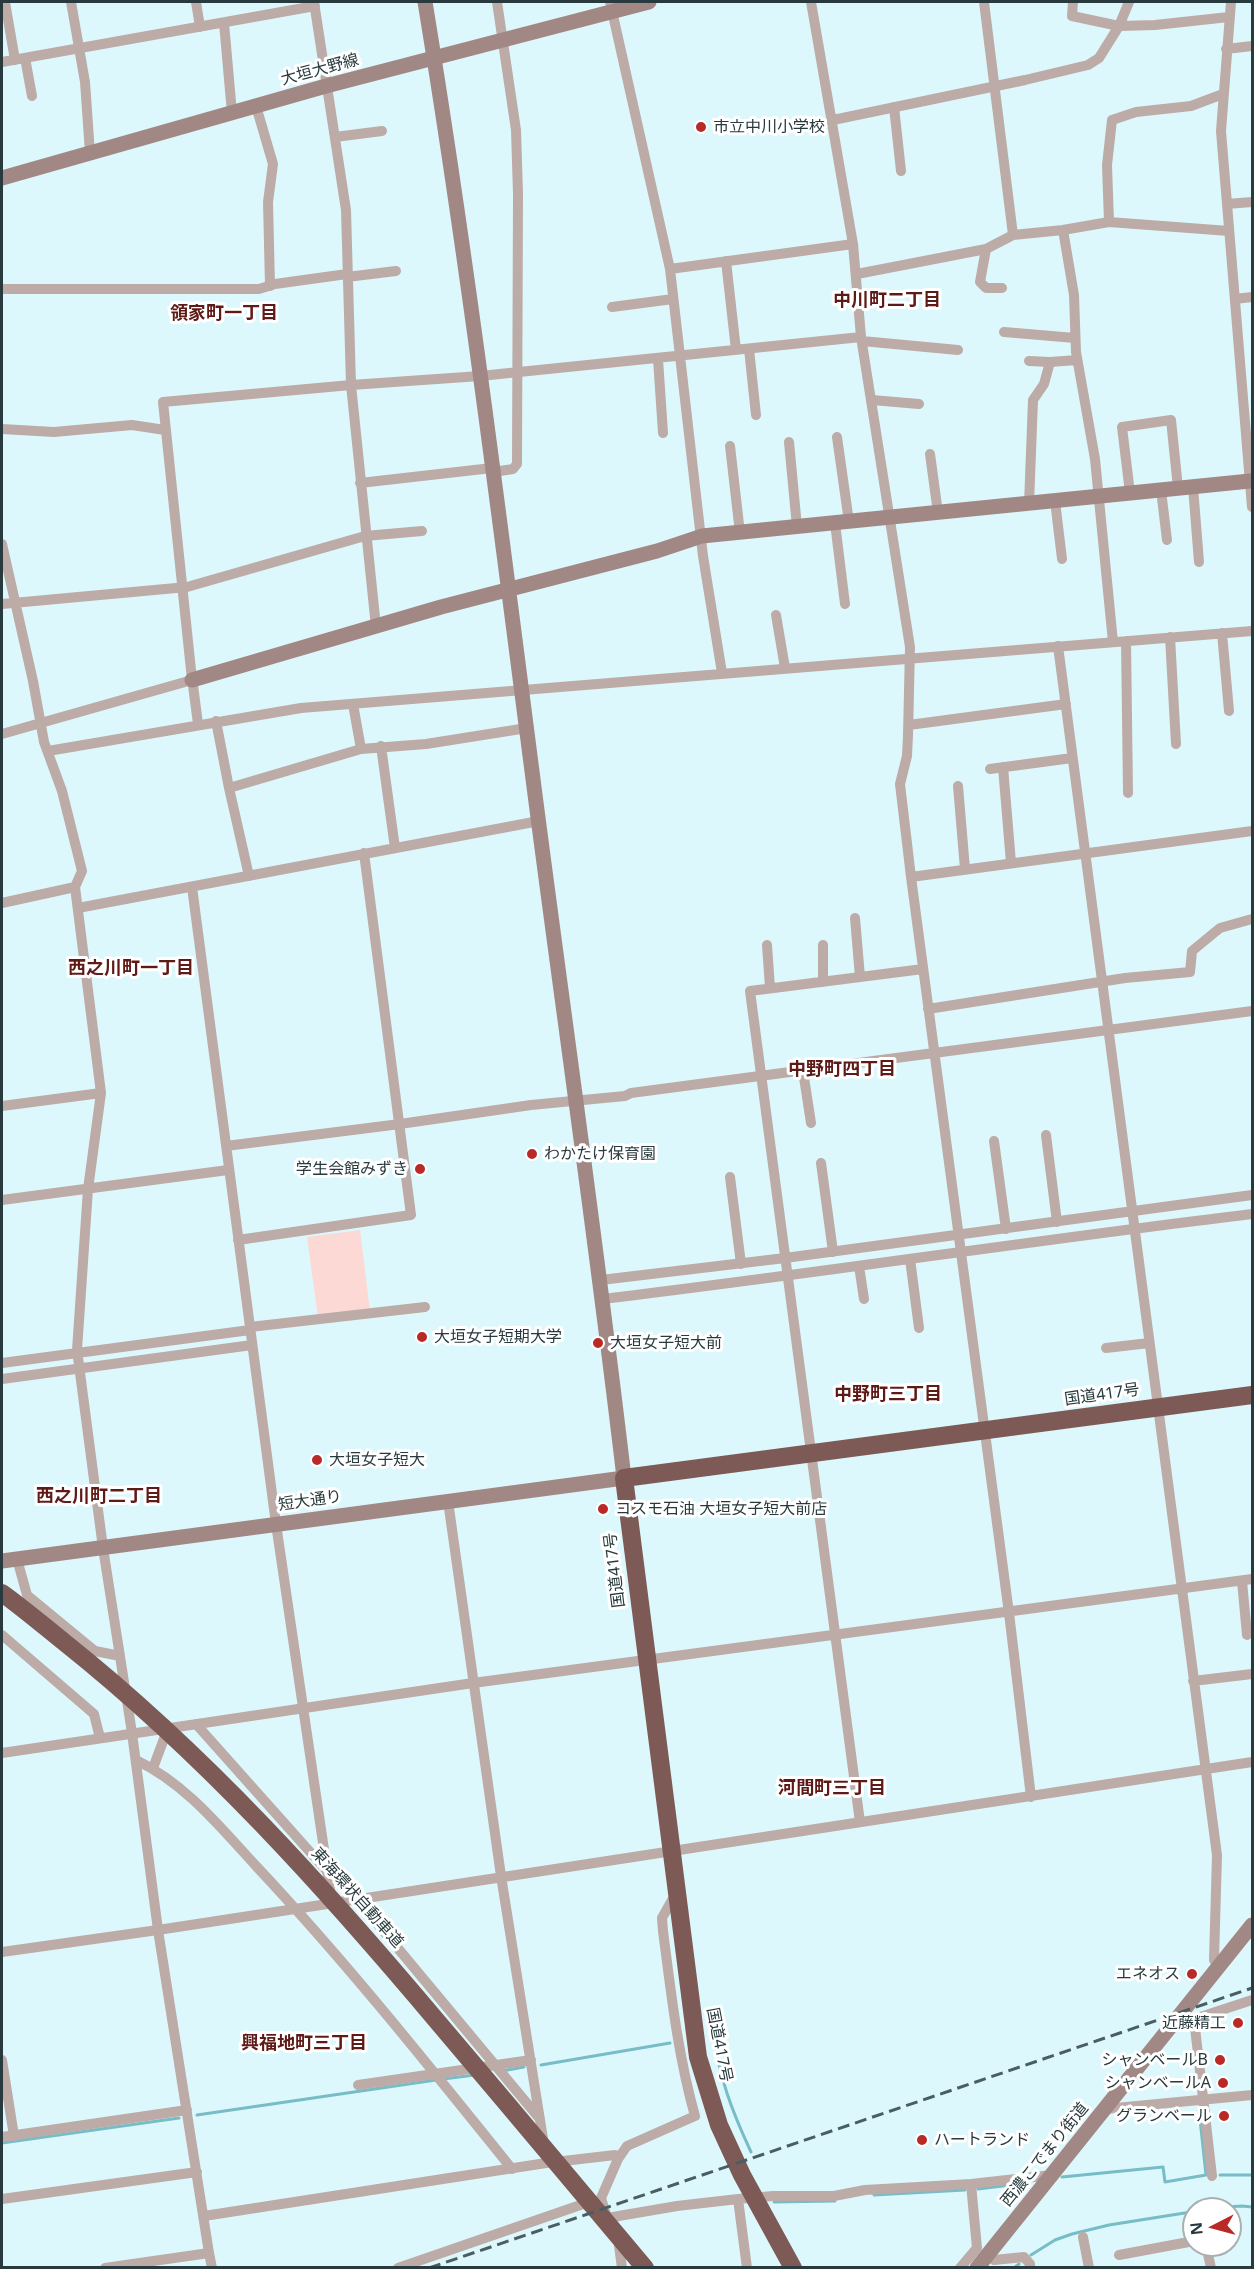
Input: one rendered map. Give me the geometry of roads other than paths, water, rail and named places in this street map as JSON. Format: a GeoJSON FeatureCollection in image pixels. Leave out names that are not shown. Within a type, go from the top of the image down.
{"type":"FeatureCollection","features":[{"type":"Feature","properties":{"kind":"highway","name":"国道417号"},"geometry":{"type":"LineString","coordinates":[[793,2268],[742,2175],[719,2125],[698,2057],[624,1478],[1252,1395]]}},
{"type":"Feature","properties":{"kind":"highway","name":"東海環状自動車道"},"geometry":{"type":"LineString","coordinates":[[2,1593],[94,1666],[173,1735],[247,1806],[403,1980],[645,2268]]}},
{"type":"Feature","properties":{"kind":"street"},"geometry":{"type":"LineString","coordinates":[[4,2],[32,96]]}},
{"type":"Feature","properties":{"kind":"street"},"geometry":{"type":"LineString","coordinates":[[71,2],[85,82],[90,153]]}},
{"type":"Feature","properties":{"kind":"street"},"geometry":{"type":"LineString","coordinates":[[196,2],[200,27]]}},
{"type":"Feature","properties":{"kind":"street"},"geometry":{"type":"LineString","coordinates":[[425,2],[493,470],[602,1290],[624,1478]]}},
{"type":"Feature","properties":{"kind":"street"},"geometry":{"type":"LineString","coordinates":[[360,483],[513,469],[517,464],[516,151],[504,39],[497,2]]}},
{"type":"Feature","properties":{"kind":"street","name":"大垣大野線"},"geometry":{"type":"LineString","coordinates":[[2,178],[326,86],[504,39],[611,7],[649,2]]}},
{"type":"Feature","properties":{"kind":"street"},"geometry":{"type":"LineString","coordinates":[[811,2],[853,244],[862,339],[891,518],[910,658],[907,756],[900,784],[1031,1797]]}},
{"type":"Feature","properties":{"kind":"street"},"geometry":{"type":"LineString","coordinates":[[984,2],[1013,235]]}},
{"type":"Feature","properties":{"kind":"street"},"geometry":{"type":"LineString","coordinates":[[1073,2],[1072,16],[1119,26],[1155,25],[1229,17]]}},
{"type":"Feature","properties":{"kind":"street"},"geometry":{"type":"LineString","coordinates":[[833,120],[994,87],[1088,64],[1099,58],[1119,26],[1129,2]]}},
{"type":"Feature","properties":{"kind":"street"},"geometry":{"type":"LineString","coordinates":[[1231,2],[1222,94],[1221,131],[1235,299],[1249,427],[1252,507]]}},
{"type":"Feature","properties":{"kind":"street"},"geometry":{"type":"LineString","coordinates":[[2,62],[224,23],[315,4],[346,210],[351,385],[376,627]]}},
{"type":"Feature","properties":{"kind":"street"},"geometry":{"type":"LineString","coordinates":[[611,7],[670,269],[703,556],[722,674]]}},
{"type":"Feature","properties":{"kind":"street"},"geometry":{"type":"LineString","coordinates":[[224,23],[232,113]]}},
{"type":"Feature","properties":{"kind":"street"},"geometry":{"type":"LineString","coordinates":[[1226,49],[1252,46]]}},
{"type":"Feature","properties":{"kind":"street"},"geometry":{"type":"LineString","coordinates":[[1109,222],[1107,165],[1112,120],[1136,112],[1191,106],[1222,94]]}},
{"type":"Feature","properties":{"kind":"street"},"geometry":{"type":"LineString","coordinates":[[256,106],[273,164],[268,202],[270,286]]}},
{"type":"Feature","properties":{"kind":"street"},"geometry":{"type":"LineString","coordinates":[[894,107],[901,171]]}},
{"type":"Feature","properties":{"kind":"street"},"geometry":{"type":"LineString","coordinates":[[335,137],[382,130]]}},
{"type":"Feature","properties":{"kind":"street"},"geometry":{"type":"LineString","coordinates":[[1227,204],[1252,202]]}},
{"type":"Feature","properties":{"kind":"street"},"geometry":{"type":"LineString","coordinates":[[857,274],[986,249],[1013,235],[1109,222],[1229,231]]}},
{"type":"Feature","properties":{"kind":"street"},"geometry":{"type":"LineString","coordinates":[[1062,230],[1074,295],[1077,360],[1095,459],[1113,642]]}},
{"type":"Feature","properties":{"kind":"street"},"geometry":{"type":"LineString","coordinates":[[670,269],[853,244]]}},
{"type":"Feature","properties":{"kind":"street"},"geometry":{"type":"LineString","coordinates":[[986,249],[980,282],[986,288],[1002,288]]}},
{"type":"Feature","properties":{"kind":"street"},"geometry":{"type":"LineString","coordinates":[[726,261],[736,350]]}},
{"type":"Feature","properties":{"kind":"street"},"geometry":{"type":"LineString","coordinates":[[2,289],[259,289],[396,271]]}},
{"type":"Feature","properties":{"kind":"street"},"geometry":{"type":"LineString","coordinates":[[1235,299],[1252,297]]}},
{"type":"Feature","properties":{"kind":"street"},"geometry":{"type":"LineString","coordinates":[[612,307],[673,299]]}},
{"type":"Feature","properties":{"kind":"street"},"geometry":{"type":"LineString","coordinates":[[1004,332],[1075,338]]}},
{"type":"Feature","properties":{"kind":"street"},"geometry":{"type":"LineString","coordinates":[[198,724],[163,402],[480,376],[862,339],[957,351]]}},
{"type":"Feature","properties":{"kind":"street"},"geometry":{"type":"LineString","coordinates":[[749,349],[756,415]]}},
{"type":"Feature","properties":{"kind":"street"},"geometry":{"type":"LineString","coordinates":[[658,358],[663,433]]}},
{"type":"Feature","properties":{"kind":"street"},"geometry":{"type":"LineString","coordinates":[[1029,361],[1077,360]]}},
{"type":"Feature","properties":{"kind":"street"},"geometry":{"type":"LineString","coordinates":[[1029,504],[1033,400],[1044,384],[1050,362]]}},
{"type":"Feature","properties":{"kind":"street"},"geometry":{"type":"LineString","coordinates":[[872,400],[919,404]]}},
{"type":"Feature","properties":{"kind":"street"},"geometry":{"type":"LineString","coordinates":[[1130,493],[1122,427],[1171,420],[1199,562]]}},
{"type":"Feature","properties":{"kind":"street"},"geometry":{"type":"LineString","coordinates":[[2,429],[54,432],[132,425],[165,430]]}},
{"type":"Feature","properties":{"kind":"street"},"geometry":{"type":"LineString","coordinates":[[837,437],[845,604]]}},
{"type":"Feature","properties":{"kind":"street"},"geometry":{"type":"LineString","coordinates":[[789,442],[797,527]]}},
{"type":"Feature","properties":{"kind":"street"},"geometry":{"type":"LineString","coordinates":[[730,446],[740,533]]}},
{"type":"Feature","properties":{"kind":"street"},"geometry":{"type":"LineString","coordinates":[[930,454],[938,513]]}},
{"type":"Feature","properties":{"kind":"street"},"geometry":{"type":"LineString","coordinates":[[2,734],[508,590],[657,551],[702,536],[1251,481]]}},
{"type":"Feature","properties":{"kind":"street"},"geometry":{"type":"LineString","coordinates":[[1161,490],[1167,540]]}},
{"type":"Feature","properties":{"kind":"street"},"geometry":{"type":"LineString","coordinates":[[1055,501],[1062,559]]}},
{"type":"Feature","properties":{"kind":"street"},"geometry":{"type":"LineString","coordinates":[[2,604],[183,587],[365,536],[422,531]]}},
{"type":"Feature","properties":{"kind":"street"},"geometry":{"type":"LineString","coordinates":[[2,544],[44,742],[62,791],[82,871],[75,887],[101,1093],[88,1189],[78,1361],[158,1930],[212,2268]]}},
{"type":"Feature","properties":{"kind":"street"},"geometry":{"type":"LineString","coordinates":[[776,615],[785,668]]}},
{"type":"Feature","properties":{"kind":"street"},"geometry":{"type":"LineString","coordinates":[[48,751],[301,708],[1252,631]]}},
{"type":"Feature","properties":{"kind":"street"},"geometry":{"type":"LineString","coordinates":[[1222,633],[1229,711]]}},
{"type":"Feature","properties":{"kind":"street"},"geometry":{"type":"LineString","coordinates":[[1170,637],[1176,744]]}},
{"type":"Feature","properties":{"kind":"street"},"geometry":{"type":"LineString","coordinates":[[1126,641],[1128,794]]}},
{"type":"Feature","properties":{"kind":"street"},"geometry":{"type":"LineString","coordinates":[[1058,646],[1180,1589],[1217,1855],[1214,1960],[1219,1967]]}},
{"type":"Feature","properties":{"kind":"street"},"geometry":{"type":"LineString","coordinates":[[353,704],[361,749]]}},
{"type":"Feature","properties":{"kind":"street"},"geometry":{"type":"LineString","coordinates":[[909,725],[1066,704]]}},
{"type":"Feature","properties":{"kind":"street"},"geometry":{"type":"LineString","coordinates":[[216,721],[249,876]]}},
{"type":"Feature","properties":{"kind":"street"},"geometry":{"type":"LineString","coordinates":[[230,788],[361,749],[426,744],[527,728]]}},
{"type":"Feature","properties":{"kind":"street"},"geometry":{"type":"LineString","coordinates":[[381,746],[395,848]]}},
{"type":"Feature","properties":{"kind":"street"},"geometry":{"type":"LineString","coordinates":[[990,769],[1072,758]]}},
{"type":"Feature","properties":{"kind":"street"},"geometry":{"type":"LineString","coordinates":[[1003,767],[1011,863]]}},
{"type":"Feature","properties":{"kind":"street"},"geometry":{"type":"LineString","coordinates":[[958,786],[965,869]]}},
{"type":"Feature","properties":{"kind":"street"},"geometry":{"type":"LineString","coordinates":[[78,908],[539,821]]}},
{"type":"Feature","properties":{"kind":"street"},"geometry":{"type":"LineString","coordinates":[[911,877],[1252,831]]}},
{"type":"Feature","properties":{"kind":"street"},"geometry":{"type":"LineString","coordinates":[[238,1240],[411,1215],[364,853]]}},
{"type":"Feature","properties":{"kind":"street"},"geometry":{"type":"LineString","coordinates":[[2,903],[75,887]]}},
{"type":"Feature","properties":{"kind":"street"},"geometry":{"type":"LineString","coordinates":[[192,887],[276,1524],[332,1902]]}},
{"type":"Feature","properties":{"kind":"street"},"geometry":{"type":"LineString","coordinates":[[855,918],[860,977]]}},
{"type":"Feature","properties":{"kind":"street"},"geometry":{"type":"LineString","coordinates":[[928,1009],[1125,978],[1190,972],[1192,951],[1220,927],[1252,919]]}},
{"type":"Feature","properties":{"kind":"street"},"geometry":{"type":"LineString","coordinates":[[767,945],[770,988]]}},
{"type":"Feature","properties":{"kind":"street"},"geometry":{"type":"LineString","coordinates":[[823,945],[823,982]]}},
{"type":"Feature","properties":{"kind":"street"},"geometry":{"type":"LineString","coordinates":[[860,1822],[750,991],[923,969]]}},
{"type":"Feature","properties":{"kind":"street"},"geometry":{"type":"LineString","coordinates":[[226,1146],[400,1124],[531,1104],[577,1102],[1252,1011]]}},
{"type":"Feature","properties":{"kind":"street"},"geometry":{"type":"LineString","coordinates":[[803,1071],[811,1122]]}},
{"type":"Feature","properties":{"kind":"street"},"geometry":{"type":"LineString","coordinates":[[2,1106],[101,1093]]}},
{"type":"Feature","properties":{"kind":"street"},"geometry":{"type":"LineString","coordinates":[[1046,1135],[1057,1222]]}},
{"type":"Feature","properties":{"kind":"street"},"geometry":{"type":"LineString","coordinates":[[994,1141],[1006,1229]]}},
{"type":"Feature","properties":{"kind":"street"},"geometry":{"type":"LineString","coordinates":[[821,1162],[833,1252]]}},
{"type":"Feature","properties":{"kind":"street"},"geometry":{"type":"LineString","coordinates":[[2,1200],[228,1170]]}},
{"type":"Feature","properties":{"kind":"street"},"geometry":{"type":"LineString","coordinates":[[730,1177],[741,1264]]}},
{"type":"Feature","properties":{"kind":"street"},"geometry":{"type":"LineString","coordinates":[[602,1290],[786,1267],[833,1252],[960,1244],[1133,1221],[1252,1195]]}},
{"type":"Feature","properties":{"kind":"street"},"geometry":{"type":"LineString","coordinates":[[602,1290],[741,1264],[786,1267],[859,1266],[910,1259],[1006,1229],[1057,1222],[1133,1221],[1252,1214]]}},
{"type":"Feature","properties":{"kind":"street"},"geometry":{"type":"LineString","coordinates":[[910,1259],[919,1328]]}},
{"type":"Feature","properties":{"kind":"street"},"geometry":{"type":"LineString","coordinates":[[859,1266],[864,1299]]}},
{"type":"Feature","properties":{"kind":"street"},"geometry":{"type":"LineString","coordinates":[[2,1379],[78,1361],[425,1307]]}},
{"type":"Feature","properties":{"kind":"street"},"geometry":{"type":"LineString","coordinates":[[1106,1348],[1149,1343]]}},
{"type":"Feature","properties":{"kind":"street"},"geometry":{"type":"LineString","coordinates":[[2,1363],[78,1361]]}},
{"type":"Feature","properties":{"kind":"street","name":"短大通り"},"geometry":{"type":"LineString","coordinates":[[2,1561],[624,1478]]}},
{"type":"Feature","properties":{"kind":"street"},"geometry":{"type":"LineString","coordinates":[[448,1501],[501,1876],[546,2163]]}},
{"type":"Feature","properties":{"kind":"street"},"geometry":{"type":"LineString","coordinates":[[17,1559],[27,1595],[95,1651],[120,1656]]}},
{"type":"Feature","properties":{"kind":"street"},"geometry":{"type":"LineString","coordinates":[[2,1753],[473,1683],[1247,1580],[1247,1635]]}},
{"type":"Feature","properties":{"kind":"street"},"geometry":{"type":"LineString","coordinates":[[2,1635],[94,1714],[100,1738]]}},
{"type":"Feature","properties":{"kind":"street"},"geometry":{"type":"LineString","coordinates":[[1193,1681],[1252,1677]]}},
{"type":"Feature","properties":{"kind":"street"},"geometry":{"type":"LineString","coordinates":[[196,1724],[327,1871],[356,1898],[540,2119]]}},
{"type":"Feature","properties":{"kind":"street"},"geometry":{"type":"LineString","coordinates":[[153,1768],[168,1728]]}},
{"type":"Feature","properties":{"kind":"street"},"geometry":{"type":"LineString","coordinates":[[135,1760],[153,1768],[192,1797],[295,1908],[512,2169]]}},
{"type":"Feature","properties":{"kind":"street"},"geometry":{"type":"LineString","coordinates":[[2,1952],[1252,1762]]}},
{"type":"Feature","properties":{"kind":"street"},"geometry":{"type":"LineString","coordinates":[[676,1893],[662,1918],[663,1931],[677,2035],[694,2116],[627,2146],[618,2159],[601,2198],[607,2218],[677,2206],[738,2199],[773,2196],[834,2196],[865,2190],[971,2184],[1052,2175]]}},
{"type":"Feature","properties":{"kind":"street","name":"西濃こでまり街道"},"geometry":{"type":"LineString","coordinates":[[977,2268],[1252,1925]]}},
{"type":"Feature","properties":{"kind":"street"},"geometry":{"type":"LineString","coordinates":[[1212,2176],[1194,2019],[1252,2000]]}},
{"type":"Feature","properties":{"kind":"street"},"geometry":{"type":"LineString","coordinates":[[2,2060],[14,2136]]}},
{"type":"Feature","properties":{"kind":"street"},"geometry":{"type":"LineString","coordinates":[[358,2085],[531,2061]]}},
{"type":"Feature","properties":{"kind":"street"},"geometry":{"type":"LineString","coordinates":[[1105,2109],[1202,2102],[1252,2095]]}},
{"type":"Feature","properties":{"kind":"street"},"geometry":{"type":"LineString","coordinates":[[2,2137],[188,2110]]}},
{"type":"Feature","properties":{"kind":"street"},"geometry":{"type":"LineString","coordinates":[[204,2216],[546,2163],[615,2155],[618,2159]]}},
{"type":"Feature","properties":{"kind":"street"},"geometry":{"type":"LineString","coordinates":[[2,2199],[197,2172]]}},
{"type":"Feature","properties":{"kind":"street"},"geometry":{"type":"LineString","coordinates":[[960,2268],[977,2248],[971,2184]]}},
{"type":"Feature","properties":{"kind":"street"},"geometry":{"type":"LineString","coordinates":[[398,2268],[601,2198]]}},
{"type":"Feature","properties":{"kind":"street"},"geometry":{"type":"LineString","coordinates":[[738,2199],[747,2268]]}},
{"type":"Feature","properties":{"kind":"street"},"geometry":{"type":"LineString","coordinates":[[615,2217],[622,2268]]}},
{"type":"Feature","properties":{"kind":"street"},"geometry":{"type":"LineString","coordinates":[[1083,2237],[1089,2268]]}},
{"type":"Feature","properties":{"kind":"street"},"geometry":{"type":"LineString","coordinates":[[1119,2255],[1182,2243]]}},
{"type":"Feature","properties":{"kind":"street"},"geometry":{"type":"LineString","coordinates":[[105,2268],[209,2253]]}},
{"type":"Feature","properties":{"kind":"street"},"geometry":{"type":"LineString","coordinates":[[987,2255],[994,2260],[1024,2258],[1030,2264],[1030,2268]]}},
{"type":"Feature","properties":{"kind":"waterway"},"geometry":{"type":"LineString","coordinates":[[711,2030],[713,2030],[727,2092],[751,2152]]}},
{"type":"Feature","properties":{"kind":"waterway"},"geometry":{"type":"LineString","coordinates":[[541,2065],[670,2043]]}},
{"type":"Feature","properties":{"kind":"waterway"},"geometry":{"type":"LineString","coordinates":[[502,2071],[524,2067]]}},
{"type":"Feature","properties":{"kind":"waterway"},"geometry":{"type":"LineString","coordinates":[[443,2079],[475,2075]]}},
{"type":"Feature","properties":{"kind":"waterway"},"geometry":{"type":"LineString","coordinates":[[197,2115],[436,2080]]}},
{"type":"Feature","properties":{"kind":"waterway"},"geometry":{"type":"LineString","coordinates":[[1062,2177],[1163,2167],[1165,2182],[1206,2175],[1199,2110]]}},
{"type":"Feature","properties":{"kind":"waterway"},"geometry":{"type":"LineString","coordinates":[[2,2143],[179,2118]]}},
{"type":"Feature","properties":{"kind":"waterway"},"geometry":{"type":"LineString","coordinates":[[1220,2175],[1252,2175]]}},
{"type":"Feature","properties":{"kind":"waterway"},"geometry":{"type":"LineString","coordinates":[[978,2189],[1027,2183]]}},
{"type":"Feature","properties":{"kind":"waterway"},"geometry":{"type":"LineString","coordinates":[[874,2195],[965,2190]]}},
{"type":"Feature","properties":{"kind":"waterway"},"geometry":{"type":"LineString","coordinates":[[774,2202],[835,2201]]}},
{"type":"Feature","properties":{"kind":"waterway"},"geometry":{"type":"LineString","coordinates":[[1242,2206],[1252,2207]]}},
{"type":"Feature","properties":{"kind":"waterway"},"geometry":{"type":"LineString","coordinates":[[1031,2255],[1055,2240],[1072,2234],[1109,2225],[1182,2213]]}},
{"type":"Feature","properties":{"kind":"waterway"},"geometry":{"type":"LineString","coordinates":[[1014,2268],[1019,2264]]}},
{"type":"Feature","properties":{"kind":"railway"},"geometry":{"type":"LineString","coordinates":[[429,2268],[1252,1988]]}},
{"type":"Feature","properties":{"kind":"place","name":"市立中川小学校"},"geometry":{"type":"Point","coordinates":[701,127]}},
{"type":"Feature","properties":{"kind":"place","name":"わかたけ保育園"},"geometry":{"type":"Point","coordinates":[532,1154]}},
{"type":"Feature","properties":{"kind":"place","name":"学生会館みずき"},"geometry":{"type":"Point","coordinates":[420,1169]}},
{"type":"Feature","properties":{"kind":"place","name":"大垣女子短期大学"},"geometry":{"type":"Point","coordinates":[422,1337]}},
{"type":"Feature","properties":{"kind":"place","name":"大垣女子短大前"},"geometry":{"type":"Point","coordinates":[598,1343]}},
{"type":"Feature","properties":{"kind":"place","name":"大垣女子短大"},"geometry":{"type":"Point","coordinates":[317,1460]}},
{"type":"Feature","properties":{"kind":"place","name":"コスモ石油 大垣女子短大前店"},"geometry":{"type":"Point","coordinates":[603,1509]}},
{"type":"Feature","properties":{"kind":"place","name":"エネオス"},"geometry":{"type":"Point","coordinates":[1192,1974]}},
{"type":"Feature","properties":{"kind":"place","name":"近藤精工"},"geometry":{"type":"Point","coordinates":[1238,2023]}},
{"type":"Feature","properties":{"kind":"place","name":"シャンベールB"},"geometry":{"type":"Point","coordinates":[1220,2060]}},
{"type":"Feature","properties":{"kind":"place","name":"シャンベールA"},"geometry":{"type":"Point","coordinates":[1223,2083]}},
{"type":"Feature","properties":{"kind":"place","name":"グランベール"},"geometry":{"type":"Point","coordinates":[1224,2116]}},
{"type":"Feature","properties":{"kind":"place","name":"ハートランド"},"geometry":{"type":"Point","coordinates":[922,2140]}},
{"type":"Feature","properties":{"kind":"district","name":"中川町二丁目"},"geometry":{"type":"Point","coordinates":[887,301]}},
{"type":"Feature","properties":{"kind":"district","name":"領家町一丁目"},"geometry":{"type":"Point","coordinates":[224,314]}},
{"type":"Feature","properties":{"kind":"district","name":"西之川町一丁目"},"geometry":{"type":"Point","coordinates":[131,969]}},
{"type":"Feature","properties":{"kind":"district","name":"中野町四丁目"},"geometry":{"type":"Point","coordinates":[842,1070]}},
{"type":"Feature","properties":{"kind":"district","name":"中野町三丁目"},"geometry":{"type":"Point","coordinates":[888,1395]}},
{"type":"Feature","properties":{"kind":"district","name":"西之川町二丁目"},"geometry":{"type":"Point","coordinates":[99,1497]}},
{"type":"Feature","properties":{"kind":"district","name":"河間町三丁目"},"geometry":{"type":"Point","coordinates":[832,1789]}},
{"type":"Feature","properties":{"kind":"district","name":"興福地町三丁目"},"geometry":{"type":"Point","coordinates":[304,2044]}}]}
